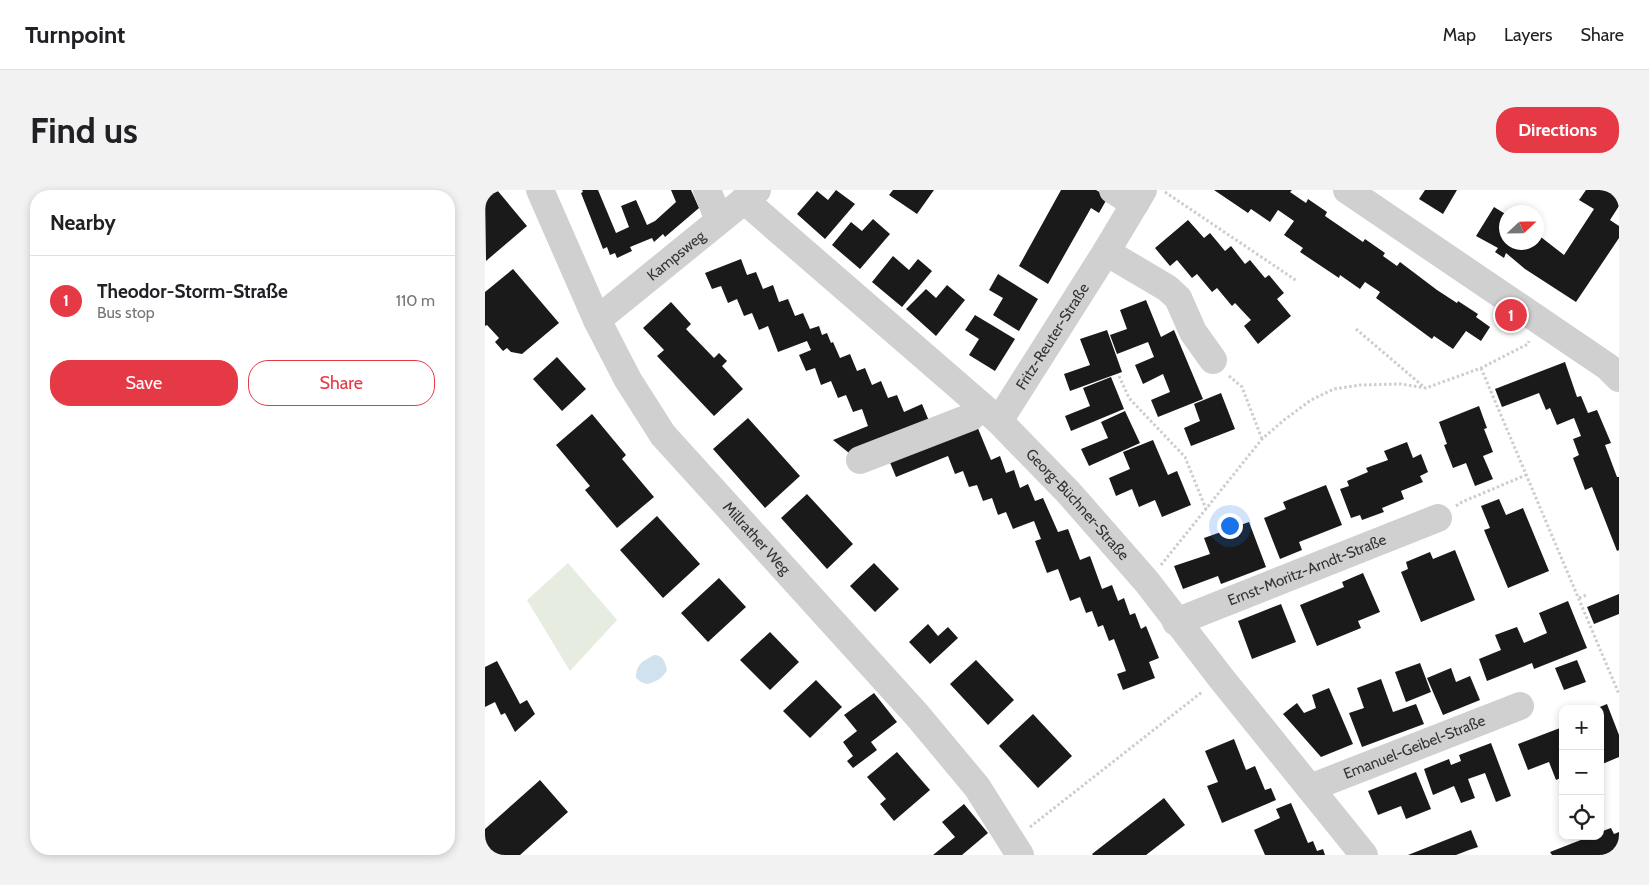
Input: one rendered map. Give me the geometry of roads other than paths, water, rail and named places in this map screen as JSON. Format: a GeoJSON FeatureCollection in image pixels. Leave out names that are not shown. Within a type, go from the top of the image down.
{"type":"FeatureCollection","features":[{"type":"Feature","properties":{"kind":"street","name":"Millrather Weg"},"geometry":{"type":"LineString","coordinates":[[540,190],[597,320],[628,380],[663,434],[917,715],[977,787],[1016,848]]}},
{"type":"Feature","properties":{"kind":"street"},"geometry":{"type":"LineString","coordinates":[[707,190],[719,220]]}},
{"type":"Feature","properties":{"kind":"street"},"geometry":{"type":"LineString","coordinates":[[1347,190],[1542,322],[1615,365]]}},
{"type":"Feature","properties":{"kind":"street","name":"Kampsweg"},"geometry":{"type":"LineString","coordinates":[[597,320],[750,195]]}},
{"type":"Feature","properties":{"kind":"street","name":"Georg-Büchner-Straße"},"geometry":{"type":"LineString","coordinates":[[750,195],[989,413],[1069,493],[1147,582],[1176,622],[1365,855]]}},
{"type":"Feature","properties":{"kind":"street","name":"Fritz-Reuter-Straße"},"geometry":{"type":"LineString","coordinates":[[860,460],[971,417],[989,413],[1106,252],[1130,195]]}},
{"type":"Feature","properties":{"kind":"street"},"geometry":{"type":"LineString","coordinates":[[1106,252],[1167,288],[1178,298],[1193,332],[1213,360]]}},
{"type":"Feature","properties":{"kind":"street","name":"Ernst-Moritz-Arndt-Straße"},"geometry":{"type":"LineString","coordinates":[[1176,622],[1438,518]]}},
{"type":"Feature","properties":{"kind":"street","name":"Emanuel-Geibel-Straße"},"geometry":{"type":"LineString","coordinates":[[1310,788],[1520,706]]}},
{"type":"Feature","properties":{"kind":"water"},"geometry":{"type":"Polygon","coordinates":[[[654,655],[662,658],[667,670],[656,681],[647,684],[641,682],[636,678],[637,669],[643,661],[654,655]]]}},
{"type":"Feature","properties":{"kind":"place","name":"Theodor-Storm-Straße"},"geometry":{"type":"Point","coordinates":[1511,315]}}]}
